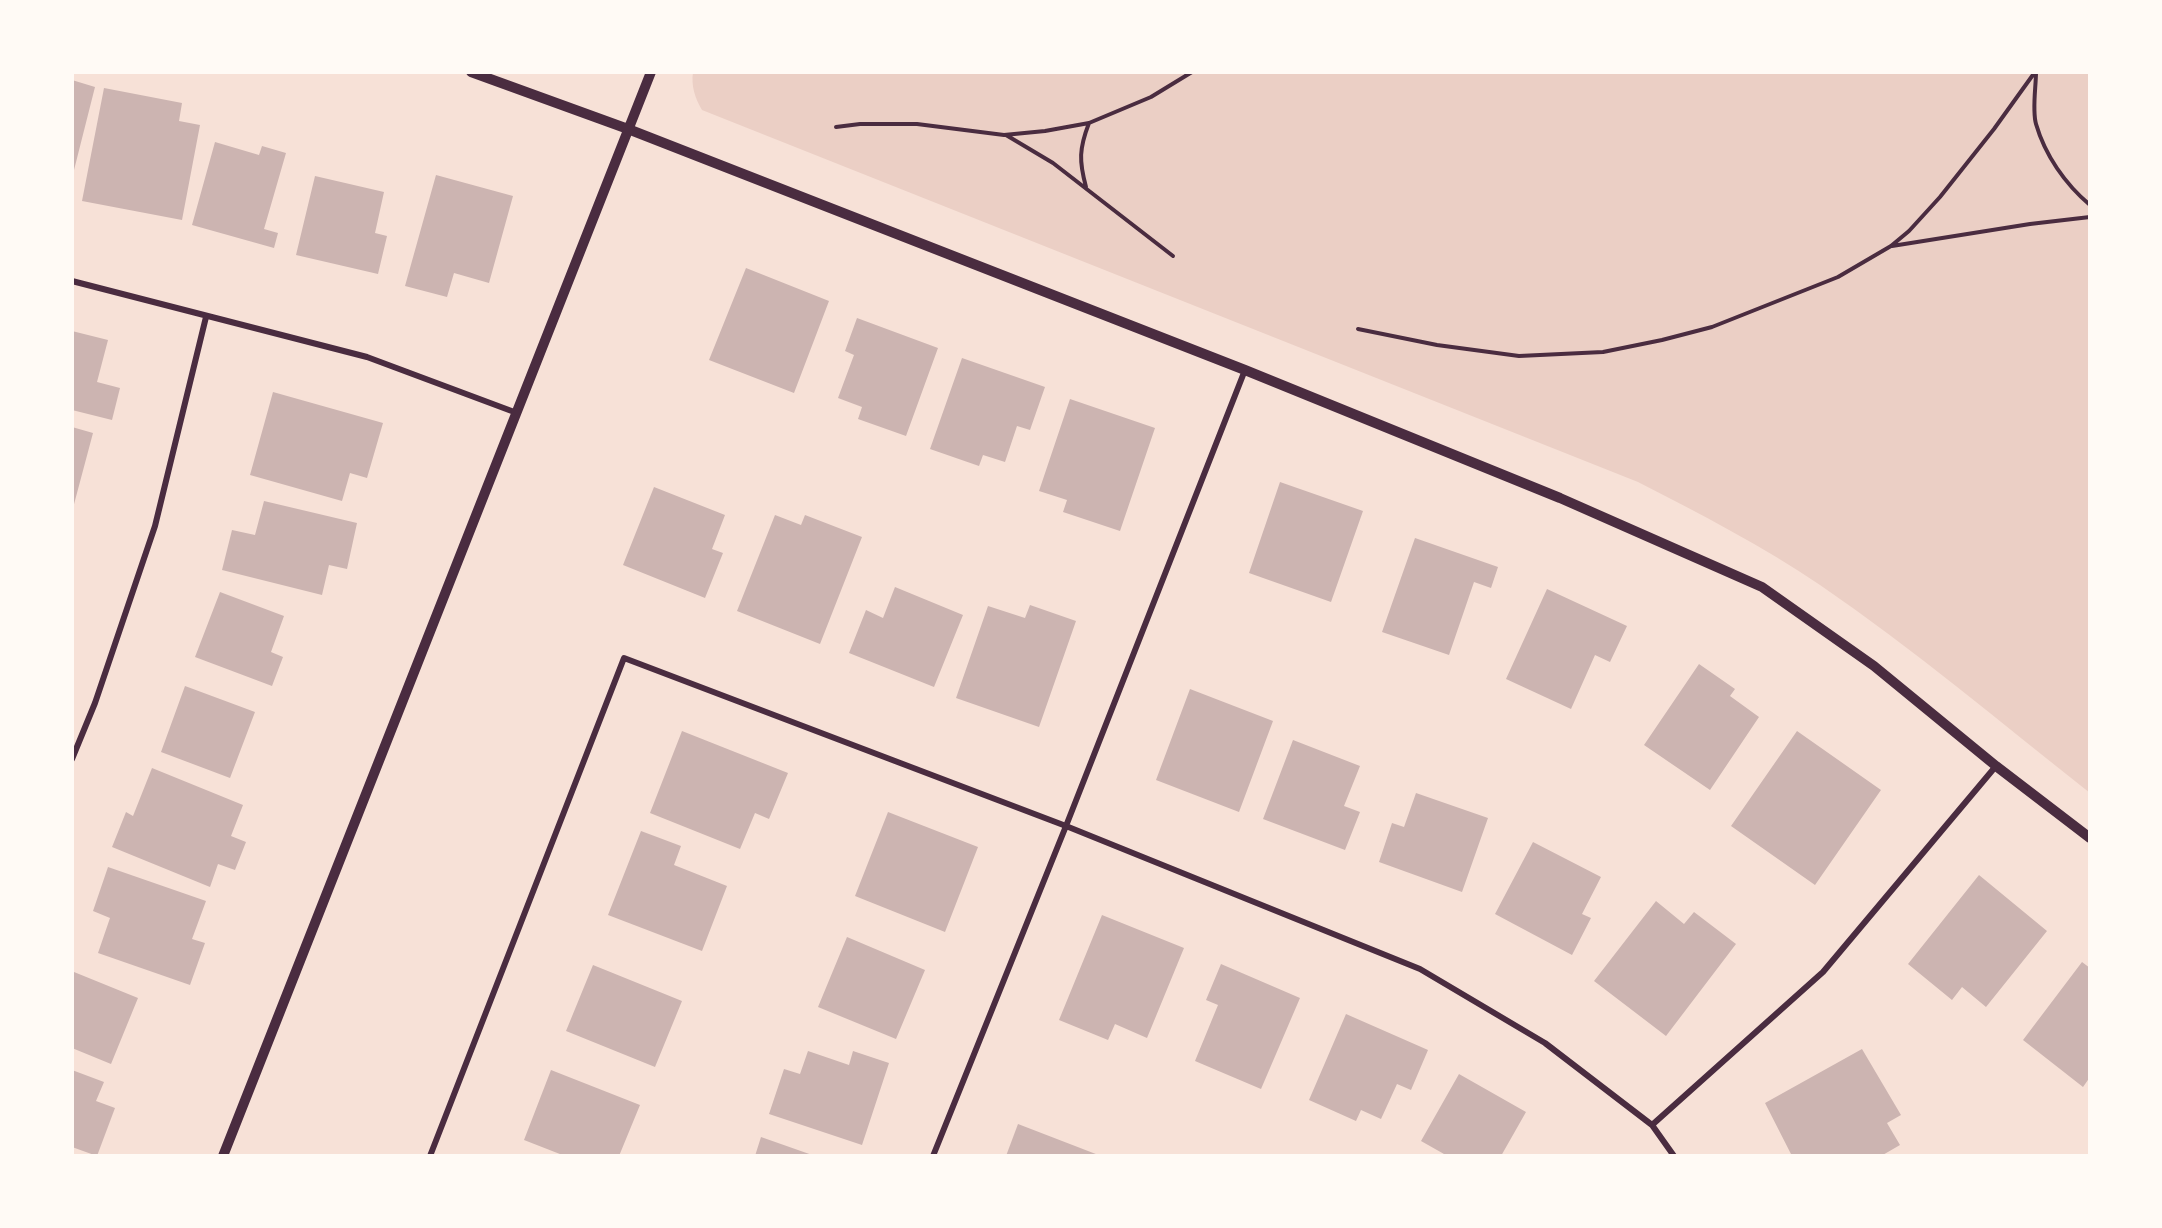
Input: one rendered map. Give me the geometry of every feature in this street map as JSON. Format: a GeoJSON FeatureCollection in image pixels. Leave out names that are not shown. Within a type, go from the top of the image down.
{"type":"FeatureCollection","features":[{"type":"Feature","properties":{"kind":"street"},"geometry":{"type":"LineString","coordinates":[[471,72],[628,129],[1245,370],[1560,498],[1762,587],[1874,666],[1996,766],[2090,838]]}},
{"type":"Feature","properties":{"kind":"street"},"geometry":{"type":"LineString","coordinates":[[223,1156],[651,72]]}},
{"type":"Feature","properties":{"kind":"street"},"geometry":{"type":"LineString","coordinates":[[72,281],[367,357],[518,413]]}},
{"type":"Feature","properties":{"kind":"street"},"geometry":{"type":"LineString","coordinates":[[72,759],[94,703],[155,526],[206,317]]}},
{"type":"Feature","properties":{"kind":"street"},"geometry":{"type":"LineString","coordinates":[[933,1156],[1066,826],[1245,370]]}},
{"type":"Feature","properties":{"kind":"street"},"geometry":{"type":"LineString","coordinates":[[430,1156],[624,658],[1066,826],[1420,969],[1545,1043],[1653,1125],[1674,1156]]}},
{"type":"Feature","properties":{"kind":"street"},"geometry":{"type":"LineString","coordinates":[[1653,1125],[1823,972],[1996,766]]}},
{"type":"Feature","properties":{"kind":"path"},"geometry":{"type":"LineString","coordinates":[[836,128],[860,124],[917,124],[1004,135],[1089,123],[1151,97],[1192,72]]}},
{"type":"Feature","properties":{"kind":"path"},"geometry":{"type":"LineString","coordinates":[[2035,72],[2035,122],[2053,164],[2079,196],[2090,205]]}},
{"type":"Feature","properties":{"kind":"path"},"geometry":{"type":"LineString","coordinates":[[1358,329],[1437,345],[1519,356],[1603,352],[1712,327],[1838,277],[1891,246],[1909,231],[1940,197],[1994,129],[2035,72]]}},
{"type":"Feature","properties":{"kind":"path"},"geometry":{"type":"LineString","coordinates":[[1086,187],[1080,165],[1081,144],[1089,123]]}},
{"type":"Feature","properties":{"kind":"path"},"geometry":{"type":"LineString","coordinates":[[1004,135],[1053,163],[1173,256]]}},
{"type":"Feature","properties":{"kind":"path"},"geometry":{"type":"LineString","coordinates":[[1891,246],[2090,217]]}},
{"type":"Feature","properties":{"kind":"shaded area"},"geometry":{"type":"Polygon","coordinates":[[[693,72],[2090,72],[2090,793],[1855,609],[1798,571],[1708,518],[1638,482],[702,110],[694,92],[693,72]]]}},
{"type":"Feature","properties":{"kind":"building"},"geometry":{"type":"Polygon","coordinates":[[[72,80],[95,87],[73,174],[72,174],[72,80]]]}},
{"type":"Feature","properties":{"kind":"building"},"geometry":{"type":"Polygon","coordinates":[[[104,88],[182,103],[179,121],[200,125],[182,220],[82,201],[104,88]]]}},
{"type":"Feature","properties":{"kind":"building"},"geometry":{"type":"Polygon","coordinates":[[[215,142],[259,155],[262,146],[286,153],[264,229],[278,233],[274,248],[192,225],[215,142]]]}},
{"type":"Feature","properties":{"kind":"building"},"geometry":{"type":"Polygon","coordinates":[[[436,175],[513,196],[489,283],[454,273],[447,297],[405,286],[436,175]]]}},
{"type":"Feature","properties":{"kind":"building"},"geometry":{"type":"Polygon","coordinates":[[[315,176],[384,192],[375,233],[387,236],[378,274],[296,255],[315,176]]]}},
{"type":"Feature","properties":{"kind":"building"},"geometry":{"type":"Polygon","coordinates":[[[746,268],[829,301],[794,393],[709,360],[746,268]]]}},
{"type":"Feature","properties":{"kind":"building"},"geometry":{"type":"Polygon","coordinates":[[[857,318],[938,348],[906,436],[858,419],[862,407],[838,398],[854,355],[845,351],[857,318]]]}},
{"type":"Feature","properties":{"kind":"building"},"geometry":{"type":"Polygon","coordinates":[[[72,331],[108,340],[97,382],[120,388],[112,420],[72,410],[72,331]]]}},
{"type":"Feature","properties":{"kind":"building"},"geometry":{"type":"Polygon","coordinates":[[[962,358],[1045,387],[1030,430],[1017,426],[1005,462],[983,455],[979,466],[930,449],[962,358]]]}},
{"type":"Feature","properties":{"kind":"building"},"geometry":{"type":"Polygon","coordinates":[[[273,392],[383,423],[367,478],[350,473],[342,501],[250,475],[273,392]]]}},
{"type":"Feature","properties":{"kind":"building"},"geometry":{"type":"Polygon","coordinates":[[[1070,399],[1155,428],[1120,531],[1063,512],[1067,500],[1039,491],[1070,399]]]}},
{"type":"Feature","properties":{"kind":"building"},"geometry":{"type":"Polygon","coordinates":[[[72,427],[93,433],[73,508],[72,507],[72,427]]]}},
{"type":"Feature","properties":{"kind":"building"},"geometry":{"type":"Polygon","coordinates":[[[1280,482],[1363,511],[1331,602],[1249,573],[1280,482]]]}},
{"type":"Feature","properties":{"kind":"building"},"geometry":{"type":"Polygon","coordinates":[[[654,487],[725,515],[712,549],[723,553],[705,598],[623,565],[654,487]]]}},
{"type":"Feature","properties":{"kind":"building"},"geometry":{"type":"Polygon","coordinates":[[[264,501],[357,523],[347,569],[329,565],[322,595],[222,570],[232,530],[255,535],[264,501]]]}},
{"type":"Feature","properties":{"kind":"building"},"geometry":{"type":"Polygon","coordinates":[[[775,515],[801,525],[805,515],[862,537],[820,644],[737,611],[775,515]]]}},
{"type":"Feature","properties":{"kind":"building"},"geometry":{"type":"Polygon","coordinates":[[[1415,538],[1498,567],[1491,588],[1474,582],[1449,655],[1382,632],[1415,538]]]}},
{"type":"Feature","properties":{"kind":"building"},"geometry":{"type":"Polygon","coordinates":[[[895,587],[963,615],[934,687],[849,653],[866,610],[883,618],[895,587]]]}},
{"type":"Feature","properties":{"kind":"building"},"geometry":{"type":"Polygon","coordinates":[[[1547,589],[1627,626],[1610,662],[1595,655],[1571,709],[1506,679],[1547,589]]]}},
{"type":"Feature","properties":{"kind":"building"},"geometry":{"type":"Polygon","coordinates":[[[220,592],[284,616],[271,652],[283,657],[272,686],[195,657],[220,592]]]}},
{"type":"Feature","properties":{"kind":"building"},"geometry":{"type":"Polygon","coordinates":[[[1030,605],[1076,621],[1039,727],[956,698],[988,606],[1025,618],[1030,605]]]}},
{"type":"Feature","properties":{"kind":"building"},"geometry":{"type":"Polygon","coordinates":[[[1699,664],[1735,689],[1730,696],[1759,717],[1710,790],[1644,745],[1699,664]]]}},
{"type":"Feature","properties":{"kind":"building"},"geometry":{"type":"Polygon","coordinates":[[[185,686],[255,712],[230,778],[161,752],[185,686]]]}},
{"type":"Feature","properties":{"kind":"building"},"geometry":{"type":"Polygon","coordinates":[[[1190,689],[1273,721],[1239,812],[1156,780],[1190,689]]]}},
{"type":"Feature","properties":{"kind":"building"},"geometry":{"type":"Polygon","coordinates":[[[682,731],[788,773],[769,819],[755,813],[740,849],[650,813],[682,731]]]}},
{"type":"Feature","properties":{"kind":"building"},"geometry":{"type":"Polygon","coordinates":[[[1797,731],[1881,790],[1815,885],[1731,826],[1797,731]]]}},
{"type":"Feature","properties":{"kind":"building"},"geometry":{"type":"Polygon","coordinates":[[[1293,740],[1360,766],[1344,806],[1360,812],[1345,850],[1263,819],[1293,740]]]}},
{"type":"Feature","properties":{"kind":"building"},"geometry":{"type":"Polygon","coordinates":[[[152,768],[243,805],[231,836],[246,842],[235,870],[218,864],[210,887],[112,847],[126,812],[133,816],[152,768]]]}},
{"type":"Feature","properties":{"kind":"building"},"geometry":{"type":"Polygon","coordinates":[[[1416,793],[1488,818],[1462,892],[1379,862],[1392,823],[1404,827],[1416,793]]]}},
{"type":"Feature","properties":{"kind":"building"},"geometry":{"type":"Polygon","coordinates":[[[888,812],[978,847],[945,932],[855,896],[888,812]]]}},
{"type":"Feature","properties":{"kind":"building"},"geometry":{"type":"Polygon","coordinates":[[[641,831],[681,846],[674,865],[727,886],[702,951],[608,915],[641,831]]]}},
{"type":"Feature","properties":{"kind":"building"},"geometry":{"type":"Polygon","coordinates":[[[1533,842],[1601,877],[1582,914],[1591,918],[1572,955],[1495,914],[1533,842]]]}},
{"type":"Feature","properties":{"kind":"building"},"geometry":{"type":"Polygon","coordinates":[[[108,867],[206,901],[192,939],[205,943],[190,985],[98,953],[110,918],[93,911],[108,867]]]}},
{"type":"Feature","properties":{"kind":"building"},"geometry":{"type":"Polygon","coordinates":[[[1979,875],[2047,931],[1986,1007],[1962,987],[1952,1000],[1908,964],[1979,875]]]}},
{"type":"Feature","properties":{"kind":"building"},"geometry":{"type":"Polygon","coordinates":[[[1656,901],[1684,924],[1694,912],[1736,944],[1666,1036],[1594,981],[1656,901]]]}},
{"type":"Feature","properties":{"kind":"building"},"geometry":{"type":"Polygon","coordinates":[[[1102,915],[1184,948],[1147,1038],[1115,1024],[1108,1040],[1059,1020],[1102,915]]]}},
{"type":"Feature","properties":{"kind":"building"},"geometry":{"type":"Polygon","coordinates":[[[847,937],[925,970],[896,1039],[818,1007],[847,937]]]}},
{"type":"Feature","properties":{"kind":"building"},"geometry":{"type":"Polygon","coordinates":[[[2082,962],[2090,968],[2090,1077],[2083,1087],[2023,1040],[2082,962]]]}},
{"type":"Feature","properties":{"kind":"building"},"geometry":{"type":"Polygon","coordinates":[[[1221,964],[1300,998],[1261,1089],[1195,1061],[1218,1005],[1206,1000],[1221,964]]]}},
{"type":"Feature","properties":{"kind":"building"},"geometry":{"type":"Polygon","coordinates":[[[593,965],[682,1001],[655,1067],[566,1031],[593,965]]]}},
{"type":"Feature","properties":{"kind":"building"},"geometry":{"type":"Polygon","coordinates":[[[74,972],[138,998],[111,1064],[72,1048],[72,977],[74,972]]]}},
{"type":"Feature","properties":{"kind":"building"},"geometry":{"type":"Polygon","coordinates":[[[1346,1014],[1428,1050],[1411,1090],[1397,1084],[1381,1119],[1361,1110],[1356,1121],[1309,1100],[1346,1014]]]}},
{"type":"Feature","properties":{"kind":"building"},"geometry":{"type":"Polygon","coordinates":[[[1862,1049],[1901,1115],[1887,1123],[1900,1145],[1881,1156],[1792,1156],[1765,1103],[1862,1049]]]}},
{"type":"Feature","properties":{"kind":"building"},"geometry":{"type":"Polygon","coordinates":[[[808,1051],[849,1065],[853,1051],[889,1063],[862,1145],[769,1114],[784,1069],[800,1074],[808,1051]]]}},
{"type":"Feature","properties":{"kind":"building"},"geometry":{"type":"Polygon","coordinates":[[[72,1070],[104,1082],[96,1101],[115,1108],[97,1156],[72,1147],[72,1070]]]}},
{"type":"Feature","properties":{"kind":"building"},"geometry":{"type":"Polygon","coordinates":[[[551,1070],[640,1105],[619,1156],[565,1156],[524,1140],[551,1070]]]}},
{"type":"Feature","properties":{"kind":"building"},"geometry":{"type":"Polygon","coordinates":[[[1459,1074],[1526,1112],[1501,1156],[1443,1156],[1444,1154],[1421,1141],[1459,1074]]]}},
{"type":"Feature","properties":{"kind":"building"},"geometry":{"type":"Polygon","coordinates":[[[1018,1124],[1101,1156],[1006,1156],[1018,1124]]]}},
{"type":"Feature","properties":{"kind":"building"},"geometry":{"type":"Polygon","coordinates":[[[761,1137],[815,1156],[755,1156],[761,1137]]]}}]}
